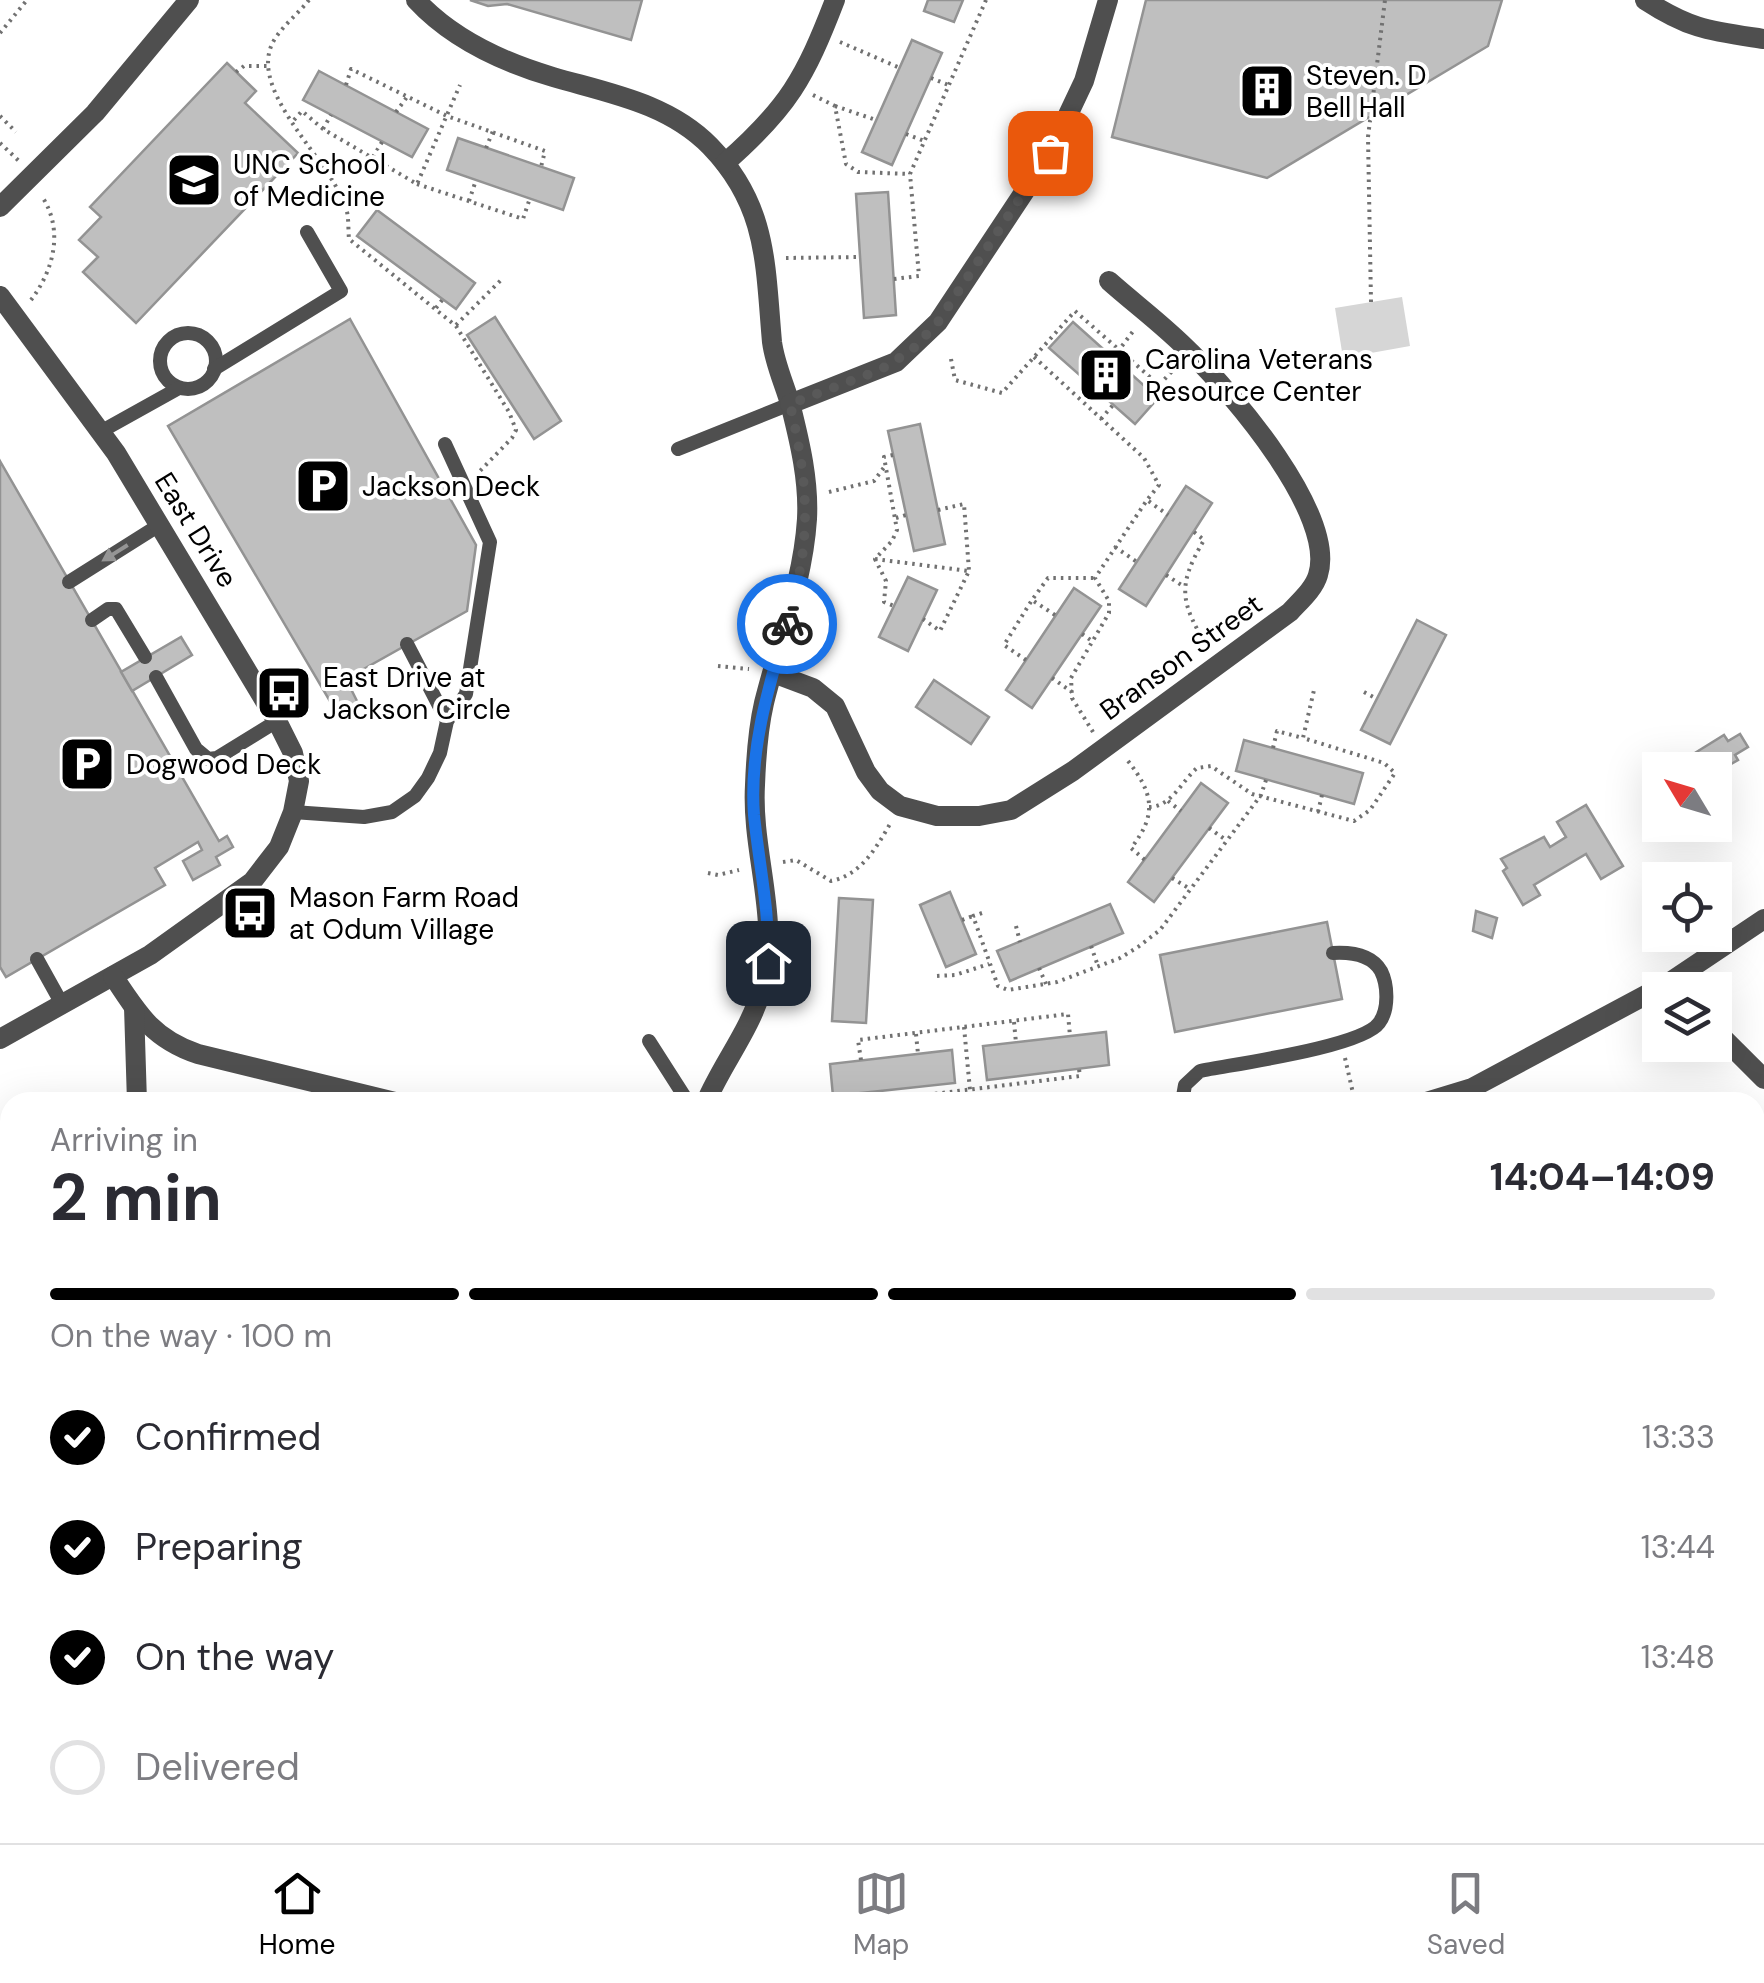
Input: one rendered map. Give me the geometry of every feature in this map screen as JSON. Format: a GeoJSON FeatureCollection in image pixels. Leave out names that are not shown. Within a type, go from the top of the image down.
{"type":"FeatureCollection","features":[{"type":"Feature","properties":{"kind":"street"},"geometry":{"type":"LineString","coordinates":[[0,208],[95,112],[189,0]]}},
{"type":"Feature","properties":{"kind":"street"},"geometry":{"type":"LineString","coordinates":[[416,0],[463,39],[502,58],[660,110],[696,132],[725,163],[752,208],[767,261],[774,351],[790,404],[807,495],[807,521],[792,606],[764,706],[754,812],[769,933],[768,963],[753,1014],[711,1092]]}},
{"type":"Feature","properties":{"kind":"street"},"geometry":{"type":"LineString","coordinates":[[725,163],[766,125],[797,87],[834,0]]}},
{"type":"Feature","properties":{"kind":"street"},"geometry":{"type":"LineString","coordinates":[[790,404],[896,362],[938,322],[1050,153],[1084,81],[1108,0]]}},
{"type":"Feature","properties":{"kind":"street"},"geometry":{"type":"LineString","coordinates":[[1645,0],[1672,18],[1701,30],[1764,39]]}},
{"type":"Feature","properties":{"kind":"street","name":"Branson Street"},"geometry":{"type":"LineString","coordinates":[[900,806],[937,816],[978,816],[1011,810],[1108,745],[1290,612],[1318,576],[1321,548],[1311,513],[1268,444],[1190,352],[1109,281]]}},
{"type":"Feature","properties":{"kind":"street","name":"East Drive"},"geometry":{"type":"LineString","coordinates":[[0,296],[100,432],[161,524],[277,721],[293,753],[298,781],[293,812]]}},
{"type":"Feature","properties":{"kind":"street"},"geometry":{"type":"LineString","coordinates":[[773,672],[813,688],[835,706],[866,772],[880,791],[900,806]]}},
{"type":"Feature","properties":{"kind":"street"},"geometry":{"type":"LineString","coordinates":[[0,1038],[113,976],[209,916],[252,882],[279,847],[293,812]]}},
{"type":"Feature","properties":{"kind":"street"},"geometry":{"type":"LineString","coordinates":[[1692,972],[1764,919]]}},
{"type":"Feature","properties":{"kind":"street"},"geometry":{"type":"LineString","coordinates":[[113,976],[155,1032],[184,1049],[355,1092]]}},
{"type":"Feature","properties":{"kind":"street"},"geometry":{"type":"LineString","coordinates":[[1459,1092],[1642,1002]]}},
{"type":"Feature","properties":{"kind":"street"},"geometry":{"type":"LineString","coordinates":[[134,1007],[137,1092]]}},
{"type":"Feature","properties":{"kind":"street"},"geometry":{"type":"LineString","coordinates":[[1732,1047],[1764,1078]]}},
{"type":"Feature","properties":{"kind":"lane"},"geometry":{"type":"LineString","coordinates":[[100,432],[179,388],[200,386],[214,369],[340,291],[307,232]]}},
{"type":"Feature","properties":{"kind":"lane"},"geometry":{"type":"LineString","coordinates":[[179,388],[161,370],[163,348],[170,338],[191,332],[202,336],[214,349],[214,369]]}},
{"type":"Feature","properties":{"kind":"lane"},"geometry":{"type":"LineString","coordinates":[[678,449],[790,404]]}},
{"type":"Feature","properties":{"kind":"lane"},"geometry":{"type":"LineString","coordinates":[[293,812],[364,818],[392,812],[415,796],[428,778],[440,753],[447,721],[466,694],[490,542],[445,444]]}},
{"type":"Feature","properties":{"kind":"lane"},"geometry":{"type":"LineString","coordinates":[[69,582],[161,524]]}},
{"type":"Feature","properties":{"kind":"lane"},"geometry":{"type":"LineString","coordinates":[[92,620],[108,609],[116,609],[144,657]]}},
{"type":"Feature","properties":{"kind":"lane"},"geometry":{"type":"LineString","coordinates":[[408,644],[447,721]]}},
{"type":"Feature","properties":{"kind":"lane"},"geometry":{"type":"LineString","coordinates":[[156,677],[196,749],[208,758],[216,758],[277,721]]}},
{"type":"Feature","properties":{"kind":"lane"},"geometry":{"type":"LineString","coordinates":[[1184,1092],[1185,1085],[1200,1070],[1357,1039],[1379,1024],[1386,1004],[1386,980],[1376,964],[1361,955],[1333,953]]}},
{"type":"Feature","properties":{"kind":"lane"},"geometry":{"type":"LineString","coordinates":[[38,959],[62,1004]]}},
{"type":"Feature","properties":{"kind":"lane"},"geometry":{"type":"LineString","coordinates":[[649,1040],[682,1092]]}},
{"type":"Feature","properties":{"kind":"path"},"geometry":{"type":"LineString","coordinates":[[0,33],[27,0]]}},
{"type":"Feature","properties":{"kind":"path"},"geometry":{"type":"LineString","coordinates":[[309,0],[272,44],[268,66],[272,88],[328,170],[347,210],[348,239],[456,326],[512,411],[516,430],[512,438],[464,485]]}},
{"type":"Feature","properties":{"kind":"path"},"geometry":{"type":"LineString","coordinates":[[894,279],[919,276],[910,174],[986,0]]}},
{"type":"Feature","properties":{"kind":"path"},"geometry":{"type":"LineString","coordinates":[[1371,302],[1368,137],[1385,0]]}},
{"type":"Feature","properties":{"kind":"path"},"geometry":{"type":"LineString","coordinates":[[822,34],[900,68]]}},
{"type":"Feature","properties":{"kind":"path"},"geometry":{"type":"LineString","coordinates":[[236,72],[244,66],[268,66]]}},
{"type":"Feature","properties":{"kind":"path"},"geometry":{"type":"LineString","coordinates":[[346,86],[351,69],[447,116],[546,151],[541,167]]}},
{"type":"Feature","properties":{"kind":"path"},"geometry":{"type":"LineString","coordinates":[[932,78],[951,86]]}},
{"type":"Feature","properties":{"kind":"path"},"geometry":{"type":"LineString","coordinates":[[417,184],[460,85]]}},
{"type":"Feature","properties":{"kind":"path"},"geometry":{"type":"LineString","coordinates":[[797,87],[834,106],[876,120]]}},
{"type":"Feature","properties":{"kind":"path"},"geometry":{"type":"LineString","coordinates":[[396,112],[407,97]]}},
{"type":"Feature","properties":{"kind":"path"},"geometry":{"type":"LineString","coordinates":[[834,106],[846,164],[858,172],[910,174]]}},
{"type":"Feature","properties":{"kind":"path"},"geometry":{"type":"LineString","coordinates":[[293,120],[302,112],[417,184],[523,219],[530,198]]}},
{"type":"Feature","properties":{"kind":"path"},"geometry":{"type":"LineString","coordinates":[[323,128],[331,115]]}},
{"type":"Feature","properties":{"kind":"path"},"geometry":{"type":"LineString","coordinates":[[0,116],[16,132]]}},
{"type":"Feature","properties":{"kind":"path"},"geometry":{"type":"LineString","coordinates":[[486,148],[493,131]]}},
{"type":"Feature","properties":{"kind":"path"},"geometry":{"type":"LineString","coordinates":[[906,134],[926,142]]}},
{"type":"Feature","properties":{"kind":"path"},"geometry":{"type":"LineString","coordinates":[[372,157],[382,142]]}},
{"type":"Feature","properties":{"kind":"path"},"geometry":{"type":"LineString","coordinates":[[0,143],[24,170]]}},
{"type":"Feature","properties":{"kind":"path"},"geometry":{"type":"LineString","coordinates":[[469,200],[476,180]]}},
{"type":"Feature","properties":{"kind":"path"},"geometry":{"type":"LineString","coordinates":[[24,309],[46,279],[55,242],[50,210],[39,192]]}},
{"type":"Feature","properties":{"kind":"path"},"geometry":{"type":"LineString","coordinates":[[767,261],[860,257]]}},
{"type":"Feature","properties":{"kind":"path"},"geometry":{"type":"LineString","coordinates":[[398,279],[404,270]]}},
{"type":"Feature","properties":{"kind":"path"},"geometry":{"type":"LineString","coordinates":[[456,326],[502,279]]}},
{"type":"Feature","properties":{"kind":"path"},"geometry":{"type":"LineString","coordinates":[[436,308],[443,300]]}},
{"type":"Feature","properties":{"kind":"path"},"geometry":{"type":"LineString","coordinates":[[951,359],[955,380],[1002,393],[1075,311],[1160,385]]}},
{"type":"Feature","properties":{"kind":"path"},"geometry":{"type":"LineString","coordinates":[[1114,358],[1146,314]]}},
{"type":"Feature","properties":{"kind":"path"},"geometry":{"type":"LineString","coordinates":[[1152,393],[1190,352]]}},
{"type":"Feature","properties":{"kind":"path"},"geometry":{"type":"LineString","coordinates":[[1034,357],[1144,458],[1159,486],[1096,578]]}},
{"type":"Feature","properties":{"kind":"path"},"geometry":{"type":"LineString","coordinates":[[1101,419],[1114,406]]}},
{"type":"Feature","properties":{"kind":"path"},"geometry":{"type":"LineString","coordinates":[[875,559],[897,530],[884,457],[893,455]]}},
{"type":"Feature","properties":{"kind":"path"},"geometry":{"type":"LineString","coordinates":[[807,495],[861,486],[874,481],[886,466]]}},
{"type":"Feature","properties":{"kind":"path"},"geometry":{"type":"LineString","coordinates":[[1147,500],[1168,514]]}},
{"type":"Feature","properties":{"kind":"path"},"geometry":{"type":"LineString","coordinates":[[923,619],[940,630],[969,570],[964,504],[938,510]]}},
{"type":"Feature","properties":{"kind":"path"},"geometry":{"type":"LineString","coordinates":[[896,518],[906,515]]}},
{"type":"Feature","properties":{"kind":"path"},"geometry":{"type":"LineString","coordinates":[[1194,532],[1204,540],[1183,586],[1192,621],[1220,664]]}},
{"type":"Feature","properties":{"kind":"path"},"geometry":{"type":"LineString","coordinates":[[1115,547],[1137,562]]}},
{"type":"Feature","properties":{"kind":"path"},"geometry":{"type":"LineString","coordinates":[[875,559],[969,570]]}},
{"type":"Feature","properties":{"kind":"path"},"geometry":{"type":"LineString","coordinates":[[875,559],[886,582],[884,602],[894,606]]}},
{"type":"Feature","properties":{"kind":"path"},"geometry":{"type":"LineString","coordinates":[[1166,575],[1183,586]]}},
{"type":"Feature","properties":{"kind":"path"},"geometry":{"type":"LineString","coordinates":[[1026,660],[1004,646],[1048,578],[1096,578]]}},
{"type":"Feature","properties":{"kind":"path"},"geometry":{"type":"LineString","coordinates":[[1096,578],[1110,601],[1109,613],[1077,664],[1071,678],[1072,698],[1148,790],[1148,822],[1131,848],[1144,860]]}},
{"type":"Feature","properties":{"kind":"path"},"geometry":{"type":"LineString","coordinates":[[1032,600],[1056,615]]}},
{"type":"Feature","properties":{"kind":"path"},"geometry":{"type":"LineString","coordinates":[[1082,634],[1092,641]]}},
{"type":"Feature","properties":{"kind":"path"},"geometry":{"type":"LineString","coordinates":[[718,666],[745,668]]}},
{"type":"Feature","properties":{"kind":"path"},"geometry":{"type":"LineString","coordinates":[[1052,678],[1072,692]]}},
{"type":"Feature","properties":{"kind":"path"},"geometry":{"type":"LineString","coordinates":[[1304,738],[1314,690]]}},
{"type":"Feature","properties":{"kind":"path"},"geometry":{"type":"LineString","coordinates":[[1364,692],[1377,699]]}},
{"type":"Feature","properties":{"kind":"path"},"geometry":{"type":"LineString","coordinates":[[1150,807],[1157,808],[1168,801],[1198,768],[1211,766],[1252,794],[1354,821],[1370,810],[1394,773],[1384,763],[1277,731],[1273,748]]}},
{"type":"Feature","properties":{"kind":"path"},"geometry":{"type":"LineString","coordinates":[[973,916],[998,986],[1008,990],[1046,984],[1120,958],[1160,930],[1261,795],[1266,780]]}},
{"type":"Feature","properties":{"kind":"path"},"geometry":{"type":"LineString","coordinates":[[1318,812],[1322,795]]}},
{"type":"Feature","properties":{"kind":"path"},"geometry":{"type":"LineString","coordinates":[[1168,801],[1180,811]]}},
{"type":"Feature","properties":{"kind":"path"},"geometry":{"type":"LineString","coordinates":[[796,860],[832,881],[845,878],[864,863],[900,806]]}},
{"type":"Feature","properties":{"kind":"path"},"geometry":{"type":"LineString","coordinates":[[1209,828],[1226,840]]}},
{"type":"Feature","properties":{"kind":"path"},"geometry":{"type":"LineString","coordinates":[[708,873],[718,875]]}},
{"type":"Feature","properties":{"kind":"path"},"geometry":{"type":"LineString","coordinates":[[1172,878],[1190,889]]}},
{"type":"Feature","properties":{"kind":"path"},"geometry":{"type":"LineString","coordinates":[[962,920],[982,913]]}},
{"type":"Feature","properties":{"kind":"path"},"geometry":{"type":"LineString","coordinates":[[1016,926],[1020,942]]}},
{"type":"Feature","properties":{"kind":"path"},"geometry":{"type":"LineString","coordinates":[[1091,946],[1098,966]]}},
{"type":"Feature","properties":{"kind":"path"},"geometry":{"type":"LineString","coordinates":[[938,976],[989,964]]}},
{"type":"Feature","properties":{"kind":"path"},"geometry":{"type":"LineString","coordinates":[[1039,968],[1046,984]]}},
{"type":"Feature","properties":{"kind":"path"},"geometry":{"type":"LineString","coordinates":[[861,1060],[858,1040],[1068,1014],[1070,1036]]}},
{"type":"Feature","properties":{"kind":"path"},"geometry":{"type":"LineString","coordinates":[[1014,1021],[1016,1042]]}},
{"type":"Feature","properties":{"kind":"path"},"geometry":{"type":"LineString","coordinates":[[964,1027],[970,1090]]}},
{"type":"Feature","properties":{"kind":"path"},"geometry":{"type":"LineString","coordinates":[[916,1033],[918,1054]]}},
{"type":"Feature","properties":{"kind":"path"},"geometry":{"type":"LineString","coordinates":[[1342,1042],[1353,1092]]}},
{"type":"Feature","properties":{"kind":"path"},"geometry":{"type":"LineString","coordinates":[[954,1092],[1080,1076],[1078,1069]]}},
{"type":"Feature","properties":{"kind":"path"},"geometry":{"type":"LineString","coordinates":[[1018,1076],[1019,1084]]}},
{"type":"Feature","properties":{"kind":"path"},"geometry":{"type":"LineString","coordinates":[[920,1087],[921,1092]]}},
{"type":"Feature","properties":{"kind":"shaded area"},"geometry":{"type":"Polygon","coordinates":[[[1402,297],[1410,346],[1343,358],[1335,308],[1402,297]]]}},
{"type":"Feature","properties":{"kind":"building"},"geometry":{"type":"Polygon","coordinates":[[[470,0],[642,0],[631,40],[507,4],[488,6],[470,0]]]}},
{"type":"Feature","properties":{"kind":"building"},"geometry":{"type":"Polygon","coordinates":[[[928,0],[963,0],[954,22],[924,11],[928,0]]]}},
{"type":"Feature","properties":{"kind":"building","name":"Steven. D Bell Hall"},"geometry":{"type":"Polygon","coordinates":[[[1146,0],[1502,0],[1488,46],[1267,178],[1112,137],[1146,0]]]}},
{"type":"Feature","properties":{"kind":"building"},"geometry":{"type":"Polygon","coordinates":[[[912,40],[942,53],[892,165],[862,152],[912,40]]]}},
{"type":"Feature","properties":{"kind":"building","name":"UNC School of Medicine"},"geometry":{"type":"Polygon","coordinates":[[[227,63],[256,91],[245,103],[298,153],[136,323],[83,272],[98,257],[79,240],[101,217],[90,207],[227,63]]]}},
{"type":"Feature","properties":{"kind":"building"},"geometry":{"type":"Polygon","coordinates":[[[319,71],[428,129],[412,157],[303,100],[319,71]]]}},
{"type":"Feature","properties":{"kind":"building"},"geometry":{"type":"Polygon","coordinates":[[[458,138],[574,178],[563,210],[447,170],[458,138]]]}},
{"type":"Feature","properties":{"kind":"building"},"geometry":{"type":"Polygon","coordinates":[[[888,192],[896,315],[864,318],[856,194],[888,192]]]}},
{"type":"Feature","properties":{"kind":"building"},"geometry":{"type":"Polygon","coordinates":[[[377,210],[475,283],[456,309],[357,236],[377,210]]]}},
{"type":"Feature","properties":{"kind":"building"},"geometry":{"type":"Polygon","coordinates":[[[495,317],[561,421],[534,439],[467,335],[495,317]]]}},
{"type":"Feature","properties":{"kind":"building","name":"Jackson Deck"},"geometry":{"type":"Polygon","coordinates":[[[350,319],[476,545],[467,611],[346,679],[360,707],[341,720],[168,426],[350,319]]]}},
{"type":"Feature","properties":{"kind":"building","name":"Carolina Veterans Resource Center"},"geometry":{"type":"Polygon","coordinates":[[[1073,322],[1158,398],[1135,424],[1049,348],[1073,322]]]}},
{"type":"Feature","properties":{"kind":"building"},"geometry":{"type":"Polygon","coordinates":[[[920,424],[945,544],[914,551],[888,431],[920,424]]]}},
{"type":"Feature","properties":{"kind":"building","name":"Dogwood Deck"},"geometry":{"type":"Polygon","coordinates":[[[0,461],[219,841],[227,836],[233,847],[216,857],[220,865],[193,880],[183,861],[202,850],[198,842],[155,868],[165,885],[6,977],[0,967],[0,461]]]}},
{"type":"Feature","properties":{"kind":"building"},"geometry":{"type":"Polygon","coordinates":[[[1186,486],[1212,503],[1146,606],[1119,589],[1186,486]]]}},
{"type":"Feature","properties":{"kind":"building"},"geometry":{"type":"Polygon","coordinates":[[[908,577],[937,590],[908,651],[879,637],[908,577]]]}},
{"type":"Feature","properties":{"kind":"building"},"geometry":{"type":"Polygon","coordinates":[[[1074,588],[1101,606],[1032,708],[1006,690],[1074,588]]]}},
{"type":"Feature","properties":{"kind":"building"},"geometry":{"type":"Polygon","coordinates":[[[1417,620],[1446,635],[1390,744],[1361,730],[1417,620]]]}},
{"type":"Feature","properties":{"kind":"building"},"geometry":{"type":"Polygon","coordinates":[[[181,637],[192,655],[132,691],[121,672],[181,637]]]}},
{"type":"Feature","properties":{"kind":"building"},"geometry":{"type":"Polygon","coordinates":[[[934,680],[989,717],[971,744],[916,707],[934,680]]]}},
{"type":"Feature","properties":{"kind":"building"},"geometry":{"type":"Polygon","coordinates":[[[1740,734],[1748,747],[1735,755],[1738,760],[1732,763],[1732,752],[1696,752],[1724,735],[1728,741],[1740,734]]]}},
{"type":"Feature","properties":{"kind":"building"},"geometry":{"type":"Polygon","coordinates":[[[1244,740],[1363,773],[1354,804],[1236,771],[1244,740]]]}},
{"type":"Feature","properties":{"kind":"building"},"geometry":{"type":"Polygon","coordinates":[[[1201,783],[1228,803],[1154,902],[1128,882],[1201,783]]]}},
{"type":"Feature","properties":{"kind":"building"},"geometry":{"type":"Polygon","coordinates":[[[1586,805],[1623,866],[1601,879],[1586,854],[1534,885],[1540,895],[1523,905],[1503,871],[1507,868],[1501,859],[1544,837],[1550,847],[1566,837],[1557,822],[1586,805]]]}},
{"type":"Feature","properties":{"kind":"building"},"geometry":{"type":"Polygon","coordinates":[[[950,892],[976,954],[946,967],[920,905],[950,892]]]}},
{"type":"Feature","properties":{"kind":"building"},"geometry":{"type":"Polygon","coordinates":[[[839,898],[873,900],[866,1023],[832,1021],[839,898]]]}},
{"type":"Feature","properties":{"kind":"building"},"geometry":{"type":"Polygon","coordinates":[[[1110,904],[1123,933],[1010,981],[997,951],[1110,904]]]}},
{"type":"Feature","properties":{"kind":"building"},"geometry":{"type":"Polygon","coordinates":[[[1476,911],[1497,918],[1492,938],[1473,931],[1476,911]]]}},
{"type":"Feature","properties":{"kind":"building"},"geometry":{"type":"Polygon","coordinates":[[[1327,922],[1342,999],[1175,1032],[1160,955],[1327,922]]]}},
{"type":"Feature","properties":{"kind":"building"},"geometry":{"type":"Polygon","coordinates":[[[1106,1032],[1109,1065],[987,1080],[983,1046],[1106,1032]]]}},
{"type":"Feature","properties":{"kind":"building"},"geometry":{"type":"Polygon","coordinates":[[[952,1050],[955,1083],[833,1092],[830,1064],[952,1050]]]}},
{"type":"Feature","properties":{"kind":"way so far"},"geometry":{"type":"LineString","coordinates":[[787,624],[807,521],[804,464],[790,404],[880,370],[912,350],[938,322],[1050,153]]}},
{"type":"Feature","properties":{"kind":"place","name":"Steven. D Bell Hall"},"geometry":{"type":"Point","coordinates":[1267,91]}},
{"type":"Feature","properties":{"kind":"place","name":"UNC School of Medicine"},"geometry":{"type":"Point","coordinates":[194,180]}},
{"type":"Feature","properties":{"kind":"place","name":"Carolina Veterans Resource Center"},"geometry":{"type":"Point","coordinates":[1106,375]}},
{"type":"Feature","properties":{"kind":"place","name":"Jackson Deck"},"geometry":{"type":"Point","coordinates":[323,486]}},
{"type":"Feature","properties":{"kind":"place","name":"East Drive at Jackson Circle"},"geometry":{"type":"Point","coordinates":[284,693]}},
{"type":"Feature","properties":{"kind":"place","name":"Dogwood Deck"},"geometry":{"type":"Point","coordinates":[87,764]}},
{"type":"Feature","properties":{"kind":"place","name":"Mason Farm Road at Odum Village"},"geometry":{"type":"Point","coordinates":[250,913]}},
{"type":"Feature","properties":{"kind":"route"},"geometry":{"type":"LineString","coordinates":[[768,963],[769,933],[754,812],[755,781],[764,706],[787,624]]}}]}
